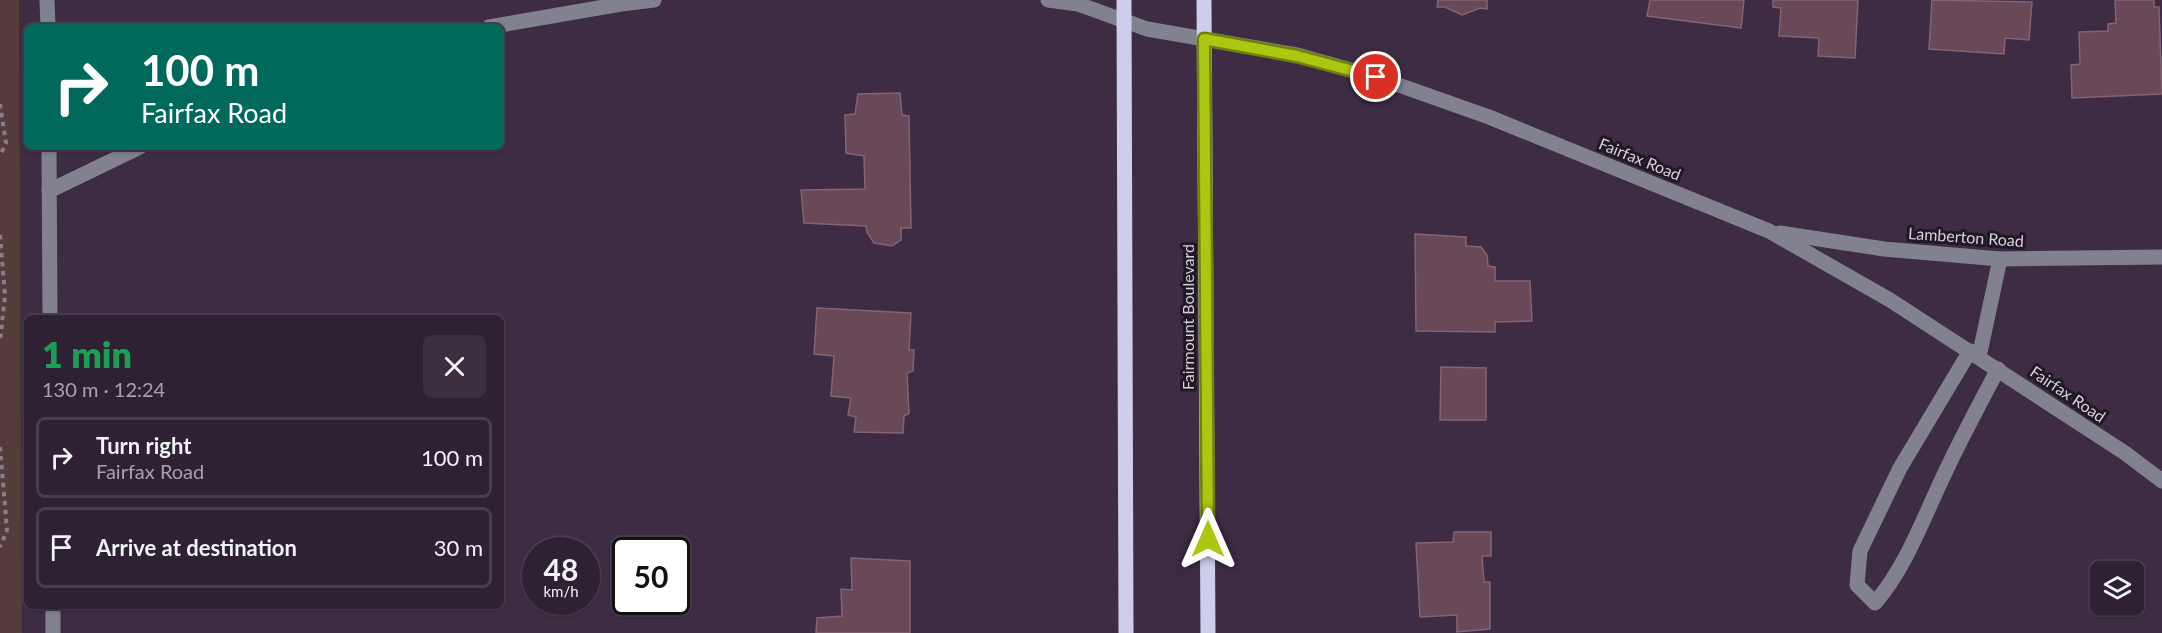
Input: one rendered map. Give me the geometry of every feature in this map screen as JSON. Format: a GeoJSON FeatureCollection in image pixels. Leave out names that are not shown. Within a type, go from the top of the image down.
{"type":"FeatureCollection","features":[{"type":"Feature","properties":{"kind":"main road"},"geometry":{"type":"LineString","coordinates":[[1124,0],[1126,633]]}},
{"type":"Feature","properties":{"kind":"main road","name":"Fairmount Boulevard"},"geometry":{"type":"LineString","coordinates":[[1204,0],[1208,633]]}},
{"type":"Feature","properties":{"kind":"street"},"geometry":{"type":"LineString","coordinates":[[47,0],[48,24]]}},
{"type":"Feature","properties":{"kind":"street"},"geometry":{"type":"LineString","coordinates":[[504,24],[654,0]]}},
{"type":"Feature","properties":{"kind":"street","name":"Fairfax Road"},"geometry":{"type":"LineString","coordinates":[[1048,0],[1078,4],[1156,31],[1297,56],[1376,77],[1489,117],[1769,231],[1890,300],[1975,354],[2125,453],[2162,481]]}},
{"type":"Feature","properties":{"kind":"street"},"geometry":{"type":"LineString","coordinates":[[49,150],[50,315]]}},
{"type":"Feature","properties":{"kind":"street"},"geometry":{"type":"LineString","coordinates":[[49,191],[134,150]]}},
{"type":"Feature","properties":{"kind":"street","name":"Lamberton Road"},"geometry":{"type":"LineString","coordinates":[[1769,231],[1884,249],[2000,260],[2162,257]]}},
{"type":"Feature","properties":{"kind":"street"},"geometry":{"type":"LineString","coordinates":[[1998,369],[1889,587],[1875,603],[1857,585],[1860,551],[1900,468],[1943,395],[1975,354],[2000,260]]}},
{"type":"Feature","properties":{"kind":"street"},"geometry":{"type":"LineString","coordinates":[[52,609],[53,633]]}},
{"type":"Feature","properties":{"kind":"path"},"geometry":{"type":"LineString","coordinates":[[0,104],[6,143],[0,156]]}},
{"type":"Feature","properties":{"kind":"path"},"geometry":{"type":"LineString","coordinates":[[0,235],[4,296],[0,342]]}},
{"type":"Feature","properties":{"kind":"path"},"geometry":{"type":"LineString","coordinates":[[0,447],[7,530],[0,547]]}},
{"type":"Feature","properties":{"kind":"shaded area"},"geometry":{"type":"Polygon","coordinates":[[[0,0],[19,0],[22,633],[0,633],[0,0]]]}},
{"type":"Feature","properties":{"kind":"building"},"geometry":{"type":"Polygon","coordinates":[[[1438,0],[1487,0],[1487,9],[1480,8],[1462,15],[1445,7],[1437,7],[1438,0]]]}},
{"type":"Feature","properties":{"kind":"building"},"geometry":{"type":"Polygon","coordinates":[[[1650,0],[1744,0],[1741,28],[1647,16],[1650,0]]]}},
{"type":"Feature","properties":{"kind":"building"},"geometry":{"type":"Polygon","coordinates":[[[1773,0],[1858,0],[1855,58],[1818,56],[1819,38],[1779,36],[1781,8],[1773,7],[1773,0]]]}},
{"type":"Feature","properties":{"kind":"building"},"geometry":{"type":"Polygon","coordinates":[[[1932,0],[2032,2],[2029,40],[2005,38],[2004,54],[1929,49],[1932,0]]]}},
{"type":"Feature","properties":{"kind":"building"},"geometry":{"type":"Polygon","coordinates":[[[2115,0],[2154,0],[2154,7],[2159,7],[2162,94],[2072,98],[2071,65],[2080,64],[2079,32],[2108,31],[2108,24],[2116,23],[2115,0]]]}},
{"type":"Feature","properties":{"kind":"building"},"geometry":{"type":"Polygon","coordinates":[[[900,93],[902,115],[909,116],[911,228],[901,228],[901,240],[892,246],[874,243],[866,226],[804,223],[801,190],[865,189],[864,156],[846,153],[845,115],[855,114],[858,94],[900,93]]]}},
{"type":"Feature","properties":{"kind":"building"},"geometry":{"type":"Polygon","coordinates":[[[1415,234],[1466,237],[1466,246],[1481,247],[1487,255],[1488,266],[1495,267],[1495,281],[1530,281],[1532,321],[1495,322],[1495,332],[1416,331],[1415,234]]]}},
{"type":"Feature","properties":{"kind":"building"},"geometry":{"type":"Polygon","coordinates":[[[817,308],[911,313],[909,350],[914,350],[913,371],[907,373],[909,413],[904,416],[903,433],[854,432],[856,417],[848,415],[851,398],[831,396],[834,356],[814,354],[817,308]]]}},
{"type":"Feature","properties":{"kind":"building"},"geometry":{"type":"Polygon","coordinates":[[[1441,367],[1486,368],[1486,420],[1440,420],[1441,367]]]}},
{"type":"Feature","properties":{"kind":"building"},"geometry":{"type":"Polygon","coordinates":[[[1454,532],[1491,532],[1491,556],[1482,556],[1484,582],[1490,582],[1490,629],[1457,632],[1457,615],[1420,617],[1416,543],[1453,542],[1454,532]]]}},
{"type":"Feature","properties":{"kind":"building"},"geometry":{"type":"Polygon","coordinates":[[[851,558],[910,561],[910,633],[816,633],[817,618],[842,616],[841,589],[852,590],[851,558]]]}},
{"type":"Feature","properties":{"kind":"route"},"geometry":{"type":"LineString","coordinates":[[1208,539],[1204,39],[1263,48],[1376,77]]}}]}
